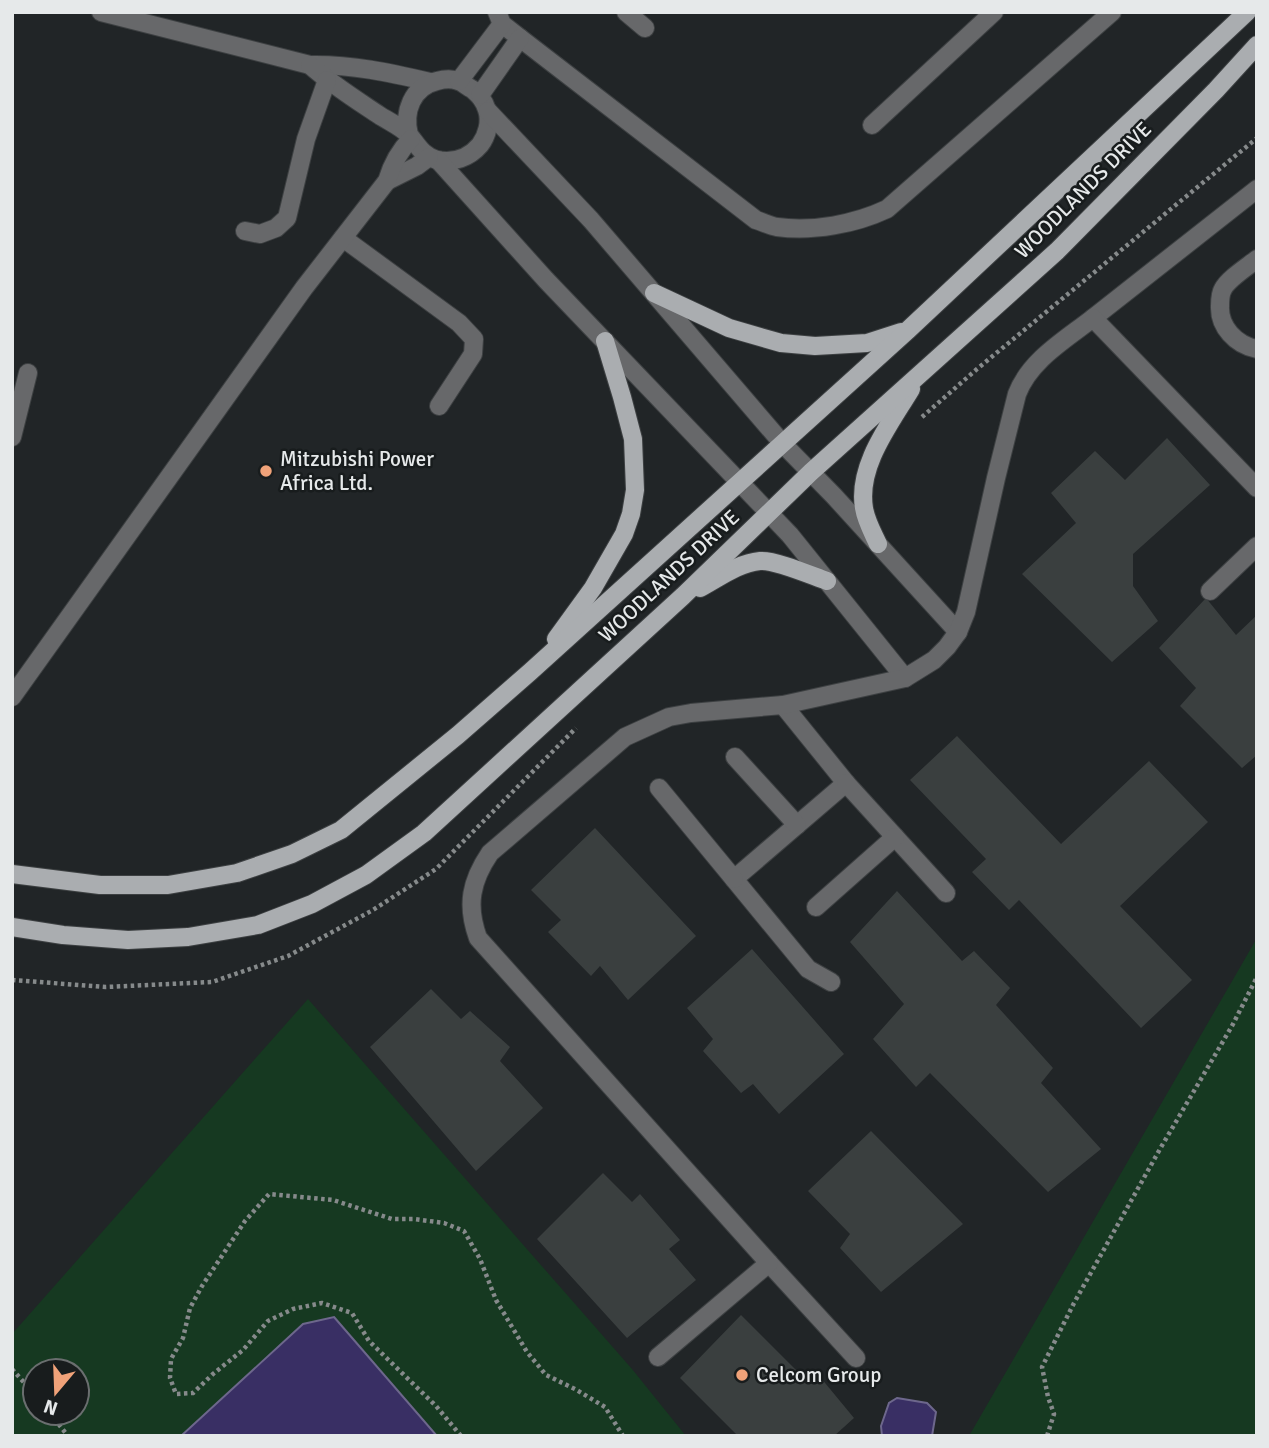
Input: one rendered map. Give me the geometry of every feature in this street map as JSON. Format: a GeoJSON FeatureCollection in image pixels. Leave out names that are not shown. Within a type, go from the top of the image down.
{"type":"FeatureCollection","features":[{"type":"Feature","properties":{"kind":"main road","name":"WOODLANDS DRIVE"},"geometry":{"type":"LineString","coordinates":[[12,874],[100,884],[168,884],[237,873],[292,854],[341,830],[458,735],[530,672],[908,330],[1247,12]]}},
{"type":"Feature","properties":{"kind":"main road","name":"WOODLANDS DRIVE"},"geometry":{"type":"LineString","coordinates":[[12,927],[63,935],[128,940],[188,937],[258,925],[312,904],[366,875],[424,833],[683,596],[811,472],[1056,251],[1257,45]]}},
{"type":"Feature","properties":{"kind":"main road"},"geometry":{"type":"LineString","coordinates":[[653,293],[729,328],[781,343],[815,346],[867,343],[908,330]]}},
{"type":"Feature","properties":{"kind":"main road"},"geometry":{"type":"LineString","coordinates":[[530,672],[593,588],[624,534],[631,514],[635,490],[633,439],[605,341]]}},
{"type":"Feature","properties":{"kind":"main road"},"geometry":{"type":"LineString","coordinates":[[878,544],[866,516],[864,482],[874,452],[919,374]]}},
{"type":"Feature","properties":{"kind":"main road"},"geometry":{"type":"LineString","coordinates":[[683,596],[732,570],[760,561],[827,581]]}},
{"type":"Feature","properties":{"kind":"street"},"geometry":{"type":"LineString","coordinates":[[626,12],[645,28]]}},
{"type":"Feature","properties":{"kind":"street"},"geometry":{"type":"LineString","coordinates":[[872,125],[995,12]]}},
{"type":"Feature","properties":{"kind":"street"},"geometry":{"type":"LineString","coordinates":[[459,81],[500,18],[520,38],[756,220],[776,227],[824,226],[855,221],[887,209],[1112,12]]}},
{"type":"Feature","properties":{"kind":"street"},"geometry":{"type":"LineString","coordinates":[[110,13],[310,65],[355,67],[430,82],[445,79],[459,81],[484,103],[591,220],[783,443],[958,632]]}},
{"type":"Feature","properties":{"kind":"street"},"geometry":{"type":"LineString","coordinates":[[387,181],[434,158],[454,161],[470,155],[482,143],[488,128],[484,103],[520,38]]}},
{"type":"Feature","properties":{"kind":"street"},"geometry":{"type":"LineString","coordinates":[[310,65],[327,80],[410,137],[419,149],[434,158],[546,280],[769,513],[905,678]]}},
{"type":"Feature","properties":{"kind":"street"},"geometry":{"type":"LineString","coordinates":[[245,231],[260,234],[276,228],[287,218],[306,139],[327,80]]}},
{"type":"Feature","properties":{"kind":"street"},"geometry":{"type":"LineString","coordinates":[[410,137],[406,123],[407,111],[412,99],[430,82]]}},
{"type":"Feature","properties":{"kind":"street"},"geometry":{"type":"LineString","coordinates":[[12,697],[296,300],[387,181],[393,162],[410,137]]}},
{"type":"Feature","properties":{"kind":"street"},"geometry":{"type":"LineString","coordinates":[[856,1358],[478,938],[472,922],[471,906],[479,869],[490,853],[625,737],[680,715],[783,705],[905,678],[934,660],[958,632],[966,612],[996,478],[1021,383],[1041,359],[1257,189]]}},
{"type":"Feature","properties":{"kind":"street"},"geometry":{"type":"LineString","coordinates":[[343,238],[459,323],[474,339],[472,354],[439,406]]}},
{"type":"Feature","properties":{"kind":"street"},"geometry":{"type":"LineString","coordinates":[[1257,259],[1223,289],[1219,307],[1221,321],[1226,329],[1240,343],[1257,349]]}},
{"type":"Feature","properties":{"kind":"street"},"geometry":{"type":"LineString","coordinates":[[1093,318],[1257,488]]}},
{"type":"Feature","properties":{"kind":"street"},"geometry":{"type":"LineString","coordinates":[[12,437],[28,373]]}},
{"type":"Feature","properties":{"kind":"street"},"geometry":{"type":"LineString","coordinates":[[1210,591],[1257,546]]}},
{"type":"Feature","properties":{"kind":"street"},"geometry":{"type":"LineString","coordinates":[[783,705],[846,783],[946,893]]}},
{"type":"Feature","properties":{"kind":"street"},"geometry":{"type":"LineString","coordinates":[[735,757],[797,825]]}},
{"type":"Feature","properties":{"kind":"street"},"geometry":{"type":"LineString","coordinates":[[734,878],[846,783]]}},
{"type":"Feature","properties":{"kind":"street"},"geometry":{"type":"LineString","coordinates":[[659,788],[808,968],[831,982]]}},
{"type":"Feature","properties":{"kind":"street"},"geometry":{"type":"LineString","coordinates":[[816,907],[895,837]]}},
{"type":"Feature","properties":{"kind":"street"},"geometry":{"type":"LineString","coordinates":[[658,1357],[769,1263]]}},
{"type":"Feature","properties":{"kind":"path"},"geometry":{"type":"LineString","coordinates":[[918,421],[977,369],[1257,138]]}},
{"type":"Feature","properties":{"kind":"path"},"geometry":{"type":"LineString","coordinates":[[1048,1436],[1054,1415],[1042,1367],[1074,1303],[1257,978]]}},
{"type":"Feature","properties":{"kind":"path"},"geometry":{"type":"LineString","coordinates":[[461,1436],[436,1406],[369,1341],[352,1313],[322,1303],[292,1309],[268,1321],[243,1350],[193,1393],[177,1394],[170,1378],[171,1359],[183,1338],[190,1308],[245,1221],[269,1194],[332,1200],[392,1219],[444,1223],[464,1231],[480,1259],[496,1300],[527,1352],[546,1374],[605,1407],[623,1436]]}},
{"type":"Feature","properties":{"kind":"green space"},"geometry":{"type":"Polygon","coordinates":[[[1257,938],[1257,1436],[969,1436],[1257,938]]]}},
{"type":"Feature","properties":{"kind":"green space"},"geometry":{"type":"Polygon","coordinates":[[[308,999],[632,1369],[686,1436],[12,1436],[12,1334],[308,999]]]}},
{"type":"Feature","properties":{"kind":"shaded area"},"geometry":{"type":"Polygon","coordinates":[[[334,1317],[437,1436],[181,1436],[303,1324],[334,1317]]]}},
{"type":"Feature","properties":{"kind":"shaded area"},"geometry":{"type":"Polygon","coordinates":[[[897,1398],[927,1403],[936,1412],[932,1436],[882,1436],[881,1426],[889,1403],[897,1398]]]}},
{"type":"Feature","properties":{"kind":"building"},"geometry":{"type":"Polygon","coordinates":[[[1167,438],[1210,485],[1133,554],[1133,586],[1158,621],[1112,662],[1022,574],[1076,523],[1051,493],[1095,451],[1125,480],[1167,438]]]}},
{"type":"Feature","properties":{"kind":"building"},"geometry":{"type":"Polygon","coordinates":[[[1206,598],[1236,635],[1257,615],[1257,755],[1242,768],[1180,706],[1196,688],[1159,648],[1206,598]]]}},
{"type":"Feature","properties":{"kind":"building"},"geometry":{"type":"Polygon","coordinates":[[[957,736],[1061,844],[1149,761],[1208,822],[1120,906],[1192,980],[1141,1028],[1019,900],[1009,910],[972,872],[986,859],[910,780],[957,736]]]}},
{"type":"Feature","properties":{"kind":"building"},"geometry":{"type":"Polygon","coordinates":[[[595,828],[696,936],[628,1000],[600,966],[591,976],[548,932],[561,920],[531,890],[595,828]]]}},
{"type":"Feature","properties":{"kind":"building"},"geometry":{"type":"Polygon","coordinates":[[[897,891],[962,961],[974,951],[1010,988],[996,1005],[1053,1068],[1041,1083],[1101,1149],[1048,1192],[930,1073],[916,1087],[873,1039],[904,1004],[850,942],[897,891]]]}},
{"type":"Feature","properties":{"kind":"building"},"geometry":{"type":"Polygon","coordinates":[[[752,949],[844,1054],[779,1114],[753,1084],[741,1093],[703,1051],[713,1039],[687,1008],[752,949]]]}},
{"type":"Feature","properties":{"kind":"building"},"geometry":{"type":"Polygon","coordinates":[[[431,989],[461,1019],[470,1011],[510,1047],[500,1061],[543,1108],[476,1171],[370,1047],[431,989]]]}},
{"type":"Feature","properties":{"kind":"building"},"geometry":{"type":"Polygon","coordinates":[[[871,1131],[963,1224],[881,1292],[840,1248],[850,1234],[808,1191],[871,1131]]]}},
{"type":"Feature","properties":{"kind":"building"},"geometry":{"type":"Polygon","coordinates":[[[603,1173],[632,1202],[640,1194],[680,1240],[669,1249],[696,1280],[627,1338],[537,1239],[603,1173]]]}},
{"type":"Feature","properties":{"kind":"building","name":"Celcom Group"},"geometry":{"type":"Polygon","coordinates":[[[741,1315],[805,1379],[816,1372],[854,1418],[834,1436],[738,1436],[680,1378],[741,1315]]]}},
{"type":"Feature","properties":{"kind":"place","name":"Mitzubishi Power Africa Ltd."},"geometry":{"type":"Point","coordinates":[266,471]}},
{"type":"Feature","properties":{"kind":"place","name":"Celcom Group"},"geometry":{"type":"Point","coordinates":[742,1375]}}]}
